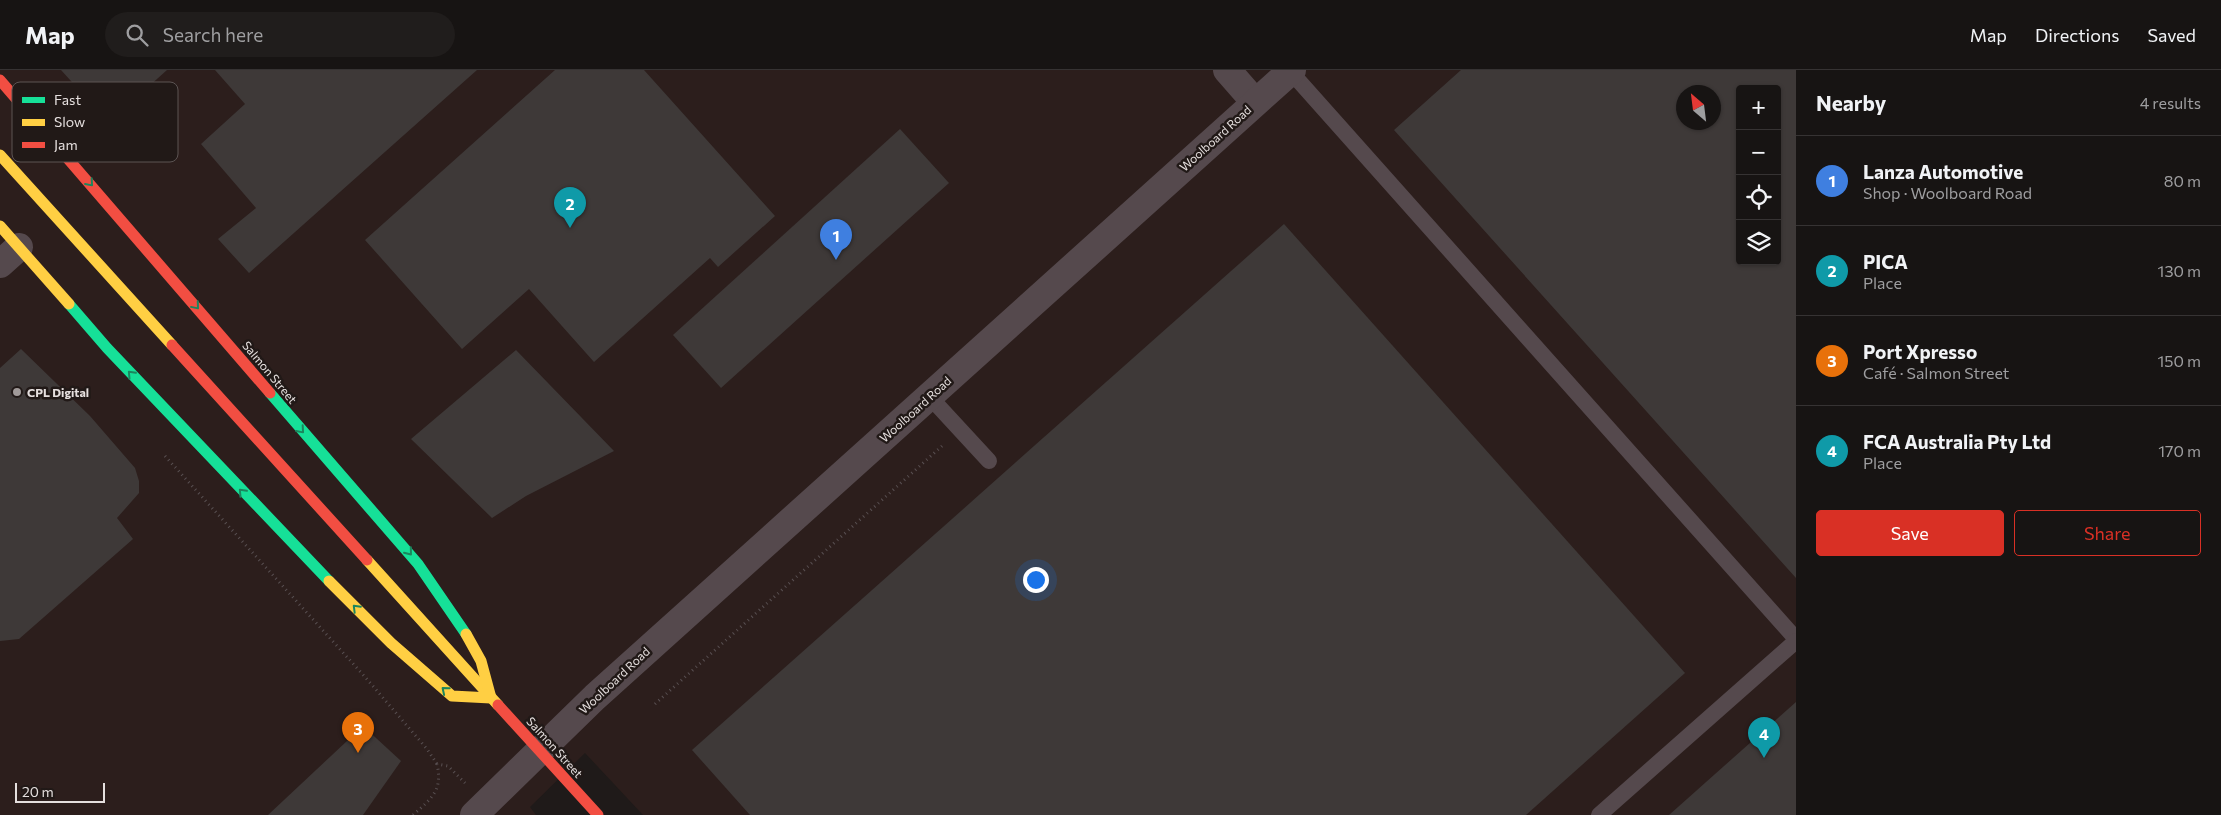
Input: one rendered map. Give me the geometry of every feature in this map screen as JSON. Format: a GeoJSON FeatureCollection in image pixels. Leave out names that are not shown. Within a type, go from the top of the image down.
{"type":"FeatureCollection","features":[{"type":"Feature","properties":{"kind":"street"},"geometry":{"type":"LineString","coordinates":[[1227,70],[1255,102]]}},
{"type":"Feature","properties":{"kind":"street","name":"Woolboard Road"},"geometry":{"type":"LineString","coordinates":[[481,809],[602,690],[1291,71]]}},
{"type":"Feature","properties":{"kind":"street","name":"Salmon Street"},"geometry":{"type":"LineString","coordinates":[[0,80],[12,94]]}},
{"type":"Feature","properties":{"kind":"street","name":"Salmon Street"},"geometry":{"type":"LineString","coordinates":[[0,155],[598,815]]}},
{"type":"Feature","properties":{"kind":"street","name":"Salmon Street"},"geometry":{"type":"LineString","coordinates":[[72,162],[344,479],[408,550],[444,598],[480,657],[491,698]]}},
{"type":"Feature","properties":{"kind":"street"},"geometry":{"type":"LineString","coordinates":[[0,226],[10,256],[107,348],[285,537],[391,643],[452,696],[491,698]]}},
{"type":"Feature","properties":{"kind":"lane"},"geometry":{"type":"LineString","coordinates":[[1291,71],[1796,640],[1599,815]]}},
{"type":"Feature","properties":{"kind":"lane"},"geometry":{"type":"LineString","coordinates":[[929,396],[989,461]]}},
{"type":"Feature","properties":{"kind":"path"},"geometry":{"type":"LineString","coordinates":[[654,704],[960,430]]}},
{"type":"Feature","properties":{"kind":"path"},"geometry":{"type":"LineString","coordinates":[[231,531],[366,678],[427,749],[437,764],[440,777],[439,787],[428,802],[414,815]]}},
{"type":"Feature","properties":{"kind":"path"},"geometry":{"type":"LineString","coordinates":[[437,764],[448,766],[460,779],[481,809]]}},
{"type":"Feature","properties":{"kind":"shaded area"},"geometry":{"type":"Polygon","coordinates":[[[0,70],[1796,70],[1796,815],[643,815],[585,753],[530,807],[536,815],[0,815],[0,70]]]}},
{"type":"Feature","properties":{"kind":"building"},"geometry":{"type":"Polygon","coordinates":[[[61,70],[167,70],[154,82],[72,82],[61,70]]]}},
{"type":"Feature","properties":{"kind":"building"},"geometry":{"type":"Polygon","coordinates":[[[215,70],[477,70],[249,273],[218,239],[256,208],[201,144],[245,104],[215,70]]]}},
{"type":"Feature","properties":{"kind":"building"},"geometry":{"type":"Polygon","coordinates":[[[555,70],[644,70],[775,216],[718,267],[710,258],[594,362],[529,289],[462,349],[365,240],[555,70]]]}},
{"type":"Feature","properties":{"kind":"building"},"geometry":{"type":"Polygon","coordinates":[[[1461,70],[1796,70],[1796,578],[1394,130],[1461,70]]]}},
{"type":"Feature","properties":{"kind":"building"},"geometry":{"type":"Polygon","coordinates":[[[900,129],[949,183],[721,388],[673,335],[900,129]]]}},
{"type":"Feature","properties":{"kind":"building"},"geometry":{"type":"Polygon","coordinates":[[[1284,224],[1685,673],[1526,815],[750,815],[692,750],[1284,224]]]}},
{"type":"Feature","properties":{"kind":"building"},"geometry":{"type":"Polygon","coordinates":[[[21,349],[90,416],[135,468],[139,481],[139,493],[117,518],[133,539],[19,639],[0,641],[0,368],[21,349]]]}},
{"type":"Feature","properties":{"kind":"building"},"geometry":{"type":"Polygon","coordinates":[[[516,350],[614,451],[526,496],[492,518],[411,439],[516,350]]]}},
{"type":"Feature","properties":{"kind":"building"},"geometry":{"type":"Polygon","coordinates":[[[1796,702],[1796,815],[1669,815],[1796,702]]]}},
{"type":"Feature","properties":{"kind":"building"},"geometry":{"type":"Polygon","coordinates":[[[363,726],[401,761],[363,815],[268,815],[363,726]]]}},
{"type":"Feature","properties":{"kind":"traffic: fast"},"geometry":{"type":"LineString","coordinates":[[69,304],[107,348],[329,581]]}},
{"type":"Feature","properties":{"kind":"traffic: fast"},"geometry":{"type":"LineString","coordinates":[[270,393],[418,564],[466,634]]}},
{"type":"Feature","properties":{"kind":"traffic: slow"},"geometry":{"type":"LineString","coordinates":[[0,155],[172,345]]}},
{"type":"Feature","properties":{"kind":"traffic: slow"},"geometry":{"type":"LineString","coordinates":[[0,226],[69,304]]}},
{"type":"Feature","properties":{"kind":"traffic: slow"},"geometry":{"type":"LineString","coordinates":[[367,560],[498,705]]}},
{"type":"Feature","properties":{"kind":"traffic: slow"},"geometry":{"type":"LineString","coordinates":[[329,581],[391,643],[452,696],[491,698],[481,661],[466,634]]}},
{"type":"Feature","properties":{"kind":"traffic: jam"},"geometry":{"type":"LineString","coordinates":[[0,80],[12,94]]}},
{"type":"Feature","properties":{"kind":"traffic: jam"},"geometry":{"type":"LineString","coordinates":[[71,162],[270,393]]}},
{"type":"Feature","properties":{"kind":"traffic: jam"},"geometry":{"type":"LineString","coordinates":[[172,345],[367,560]]}},
{"type":"Feature","properties":{"kind":"traffic: jam"},"geometry":{"type":"LineString","coordinates":[[498,705],[598,815]]}},
{"type":"Feature","properties":{"kind":"place","name":"PICA"},"geometry":{"type":"Point","coordinates":[570,228]}},
{"type":"Feature","properties":{"kind":"place","name":"Lanza Automotive"},"geometry":{"type":"Point","coordinates":[836,260]}},
{"type":"Feature","properties":{"kind":"place","name":"CPL Digital"},"geometry":{"type":"Point","coordinates":[17,392]}},
{"type":"Feature","properties":{"kind":"place","name":"Port Xpresso"},"geometry":{"type":"Point","coordinates":[358,753]}},
{"type":"Feature","properties":{"kind":"place","name":"FCA Australia Pty Ltd"},"geometry":{"type":"Point","coordinates":[1764,758]}}]}
